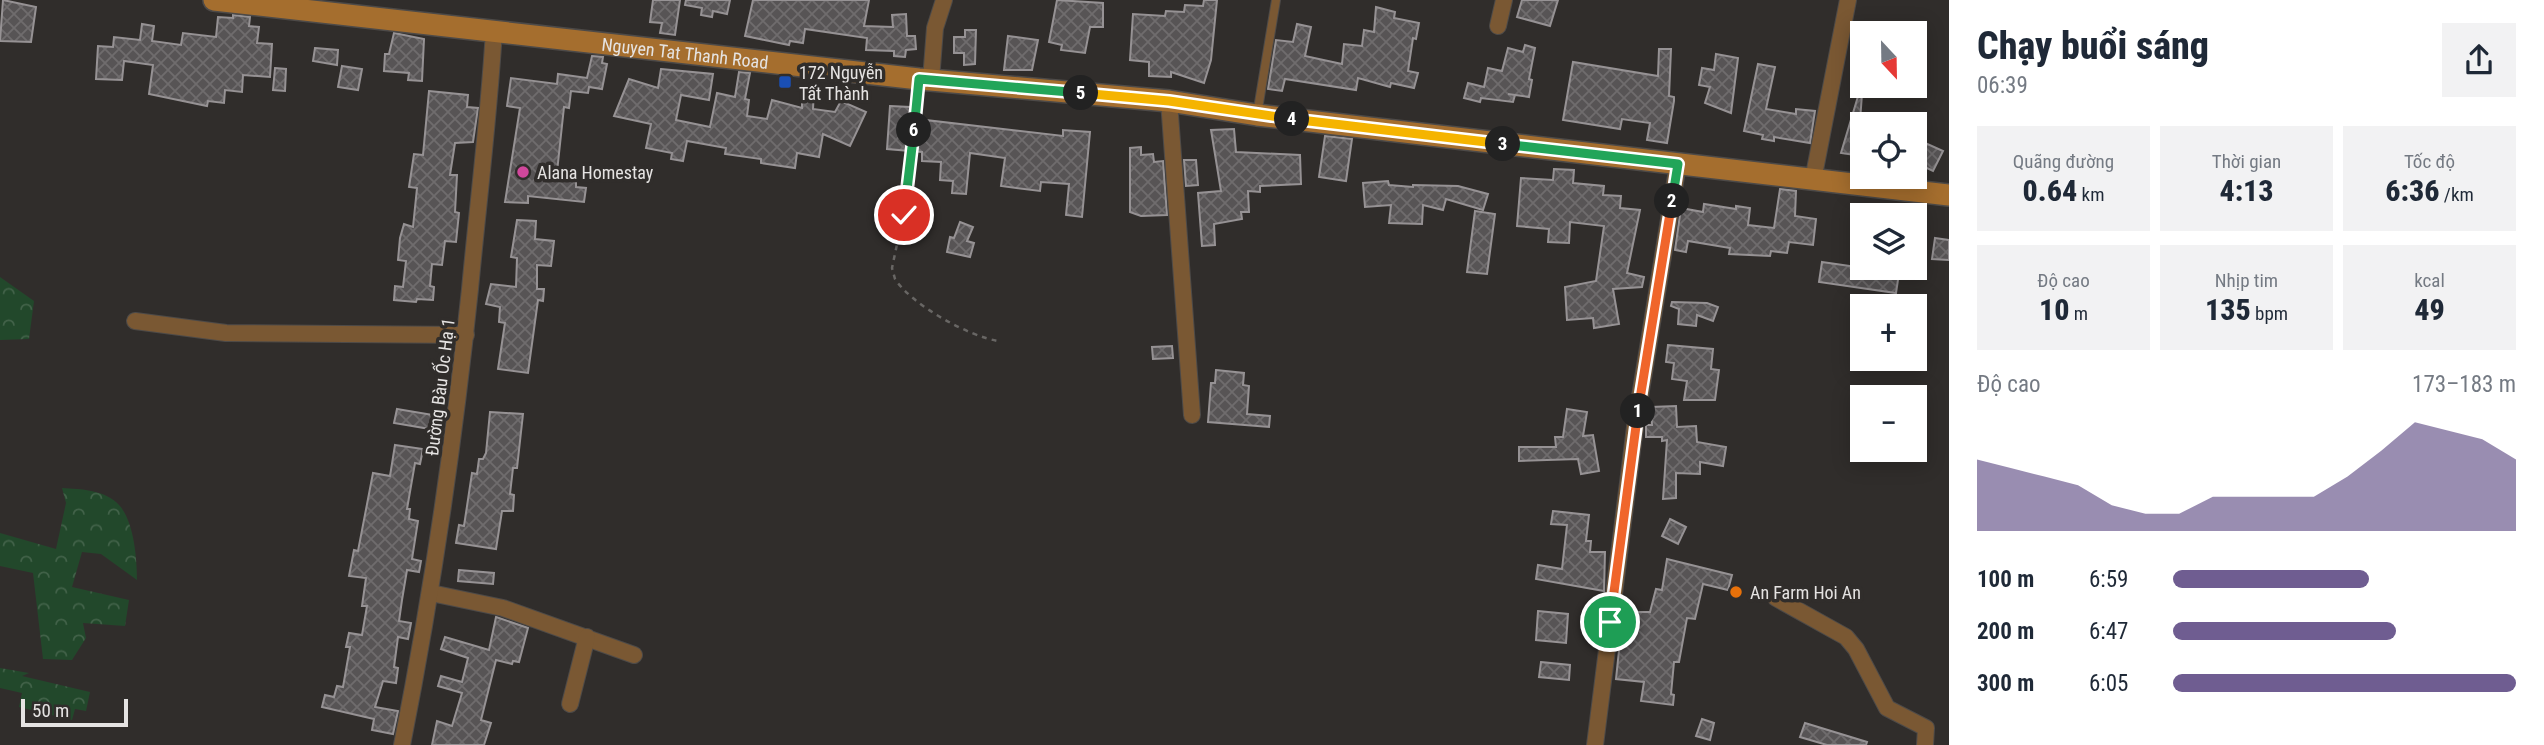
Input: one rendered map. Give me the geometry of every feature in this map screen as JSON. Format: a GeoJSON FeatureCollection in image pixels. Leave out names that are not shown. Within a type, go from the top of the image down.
{"type":"FeatureCollection","features":[{"type":"Feature","properties":{"kind":"main road","name":"Nguyen Tat Thanh Road"},"geometry":{"type":"LineString","coordinates":[[214,0],[925,80],[1169,101],[1258,115],[1949,195]]}},
{"type":"Feature","properties":{"kind":"street"},"geometry":{"type":"LineString","coordinates":[[925,80],[935,28],[944,0]]}},
{"type":"Feature","properties":{"kind":"street"},"geometry":{"type":"LineString","coordinates":[[1499,26],[1504,0]]}},
{"type":"Feature","properties":{"kind":"street"},"geometry":{"type":"LineString","coordinates":[[1813,180],[1848,0]]}},
{"type":"Feature","properties":{"kind":"street","name":"Đường Bàu Ốc Hạ 1"},"geometry":{"type":"LineString","coordinates":[[402,745],[430,593],[466,335],[481,196],[494,30]]}},
{"type":"Feature","properties":{"kind":"street"},"geometry":{"type":"LineString","coordinates":[[1169,101],[1192,415]]}},
{"type":"Feature","properties":{"kind":"street"},"geometry":{"type":"LineString","coordinates":[[1595,745],[1635,427],[1678,164]]}},
{"type":"Feature","properties":{"kind":"street"},"geometry":{"type":"LineString","coordinates":[[135,321],[226,334],[466,335]]}},
{"type":"Feature","properties":{"kind":"street"},"geometry":{"type":"LineString","coordinates":[[430,593],[503,608],[634,655]]}},
{"type":"Feature","properties":{"kind":"street"},"geometry":{"type":"LineString","coordinates":[[1776,598],[1846,637],[1856,649],[1887,708],[1926,728],[1925,745]]}},
{"type":"Feature","properties":{"kind":"street"},"geometry":{"type":"LineString","coordinates":[[570,704],[587,637]]}},
{"type":"Feature","properties":{"kind":"lane"},"geometry":{"type":"LineString","coordinates":[[1258,115],[1276,0]]}},
{"type":"Feature","properties":{"kind":"path"},"geometry":{"type":"LineString","coordinates":[[925,80],[907,197],[892,268],[895,279],[956,328],[974,337],[998,341]]}},
{"type":"Feature","properties":{"kind":"green space"},"geometry":{"type":"Polygon","coordinates":[[[0,277],[34,301],[29,339],[0,340],[0,277]]]}},
{"type":"Feature","properties":{"kind":"green space"},"geometry":{"type":"Polygon","coordinates":[[[62,488],[100,493],[119,505],[131,530],[136,562],[137,580],[101,554],[82,552],[72,587],[129,600],[125,626],[83,623],[86,638],[72,660],[43,659],[33,573],[0,566],[0,533],[56,549],[66,503],[62,488]]]}},
{"type":"Feature","properties":{"kind":"green space"},"geometry":{"type":"Polygon","coordinates":[[[0,668],[29,673],[22,676],[90,692],[86,711],[75,709],[72,720],[19,707],[22,693],[0,688],[0,668]]]}},
{"type":"Feature","properties":{"kind":"building"},"geometry":{"type":"Polygon","coordinates":[[[3,0],[36,7],[31,42],[0,41],[3,0]]]}},
{"type":"Feature","properties":{"kind":"building"},"geometry":{"type":"Polygon","coordinates":[[[653,0],[680,0],[675,35],[660,33],[662,23],[650,22],[653,0]]]}},
{"type":"Feature","properties":{"kind":"building"},"geometry":{"type":"Polygon","coordinates":[[[686,0],[730,0],[727,14],[713,11],[712,17],[701,15],[702,8],[685,5],[686,0]]]}},
{"type":"Feature","properties":{"kind":"building"},"geometry":{"type":"Polygon","coordinates":[[[753,0],[869,0],[864,26],[893,27],[892,15],[906,14],[907,36],[915,36],[916,49],[906,50],[905,57],[894,56],[894,51],[866,50],[867,38],[805,29],[803,43],[790,41],[789,45],[745,36],[753,0]]]}},
{"type":"Feature","properties":{"kind":"building"},"geometry":{"type":"Polygon","coordinates":[[[1057,0],[1103,3],[1103,27],[1090,27],[1085,53],[1061,50],[1062,45],[1049,42],[1057,0]]]}},
{"type":"Feature","properties":{"kind":"building"},"geometry":{"type":"Polygon","coordinates":[[[1204,0],[1217,0],[1211,60],[1204,83],[1171,72],[1171,77],[1149,76],[1149,62],[1130,60],[1133,14],[1165,16],[1166,11],[1184,12],[1185,5],[1203,6],[1204,0]]]}},
{"type":"Feature","properties":{"kind":"building"},"geometry":{"type":"Polygon","coordinates":[[[1522,0],[1558,0],[1550,26],[1517,17],[1522,0]]]}},
{"type":"Feature","properties":{"kind":"building"},"geometry":{"type":"Polygon","coordinates":[[[1376,7],[1395,12],[1394,18],[1419,23],[1416,39],[1413,38],[1408,71],[1418,73],[1414,88],[1391,83],[1390,87],[1358,78],[1356,90],[1285,79],[1282,91],[1268,89],[1276,40],[1293,42],[1297,24],[1311,27],[1305,56],[1342,64],[1344,44],[1362,46],[1364,30],[1374,32],[1376,7]]]}},
{"type":"Feature","properties":{"kind":"building"},"geometry":{"type":"Polygon","coordinates":[[[233,15],[250,17],[249,26],[259,27],[257,43],[272,44],[270,77],[243,75],[242,92],[225,90],[224,103],[208,101],[207,106],[149,94],[153,65],[124,61],[122,80],[96,79],[98,46],[113,47],[114,37],[140,40],[142,24],[154,26],[152,41],[181,45],[183,33],[216,37],[218,17],[233,18],[233,15]]]}},
{"type":"Feature","properties":{"kind":"building"},"geometry":{"type":"Polygon","coordinates":[[[965,30],[976,30],[975,64],[964,65],[964,53],[954,53],[954,37],[965,37],[965,30]]]}},
{"type":"Feature","properties":{"kind":"building"},"geometry":{"type":"Polygon","coordinates":[[[394,33],[424,39],[422,81],[408,80],[409,73],[384,71],[385,54],[389,54],[394,33]]]}},
{"type":"Feature","properties":{"kind":"building"},"geometry":{"type":"Polygon","coordinates":[[[1008,36],[1038,40],[1032,70],[1004,70],[1008,36]]]}},
{"type":"Feature","properties":{"kind":"building"},"geometry":{"type":"Polygon","coordinates":[[[1525,45],[1535,48],[1529,79],[1532,80],[1529,97],[1515,95],[1513,102],[1481,98],[1480,102],[1464,98],[1468,83],[1484,87],[1488,68],[1502,71],[1508,48],[1523,52],[1525,45]]]}},
{"type":"Feature","properties":{"kind":"building"},"geometry":{"type":"Polygon","coordinates":[[[315,48],[338,50],[337,65],[313,61],[315,48]]]}},
{"type":"Feature","properties":{"kind":"building"},"geometry":{"type":"Polygon","coordinates":[[[1659,49],[1671,49],[1669,96],[1674,97],[1674,101],[1667,143],[1647,140],[1650,123],[1622,119],[1620,129],[1563,120],[1573,62],[1658,76],[1659,49]]]}},
{"type":"Feature","properties":{"kind":"building"},"geometry":{"type":"Polygon","coordinates":[[[1716,54],[1738,58],[1731,113],[1705,103],[1710,87],[1699,85],[1702,68],[1714,70],[1716,54]]]}},
{"type":"Feature","properties":{"kind":"building"},"geometry":{"type":"Polygon","coordinates":[[[592,56],[603,57],[602,63],[607,64],[602,89],[589,87],[588,93],[571,91],[569,108],[564,107],[557,172],[576,173],[576,187],[586,188],[584,202],[528,196],[528,203],[505,202],[520,108],[507,106],[511,78],[557,84],[558,74],[587,78],[592,56]]]}},
{"type":"Feature","properties":{"kind":"building"},"geometry":{"type":"Polygon","coordinates":[[[1758,64],[1775,67],[1766,109],[1796,114],[1796,109],[1815,111],[1810,143],[1774,137],[1774,141],[1762,139],[1763,135],[1744,131],[1758,64]]]}},
{"type":"Feature","properties":{"kind":"building"},"geometry":{"type":"Polygon","coordinates":[[[342,66],[362,69],[358,90],[338,87],[342,66]]]}},
{"type":"Feature","properties":{"kind":"building"},"geometry":{"type":"Polygon","coordinates":[[[275,68],[286,69],[285,91],[273,90],[275,68]]]}},
{"type":"Feature","properties":{"kind":"building"},"geometry":{"type":"Polygon","coordinates":[[[661,69],[713,74],[709,100],[681,95],[676,120],[710,127],[717,93],[735,97],[739,72],[750,73],[745,99],[749,100],[747,116],[767,119],[772,100],[802,108],[802,90],[814,90],[813,109],[835,112],[841,101],[866,112],[850,146],[823,134],[819,157],[797,153],[795,168],[761,163],[761,159],[725,154],[726,148],[687,141],[683,161],[671,159],[672,153],[646,148],[651,124],[614,116],[629,79],[658,88],[661,69]]]}},
{"type":"Feature","properties":{"kind":"building"},"geometry":{"type":"Polygon","coordinates":[[[429,91],[468,95],[467,107],[478,108],[473,142],[455,143],[450,175],[457,175],[455,212],[459,213],[456,242],[445,241],[442,265],[432,264],[430,286],[434,287],[433,300],[394,300],[395,286],[403,287],[406,261],[398,260],[400,238],[404,224],[413,227],[417,188],[409,187],[414,154],[423,155],[429,91]]]}},
{"type":"Feature","properties":{"kind":"building"},"geometry":{"type":"Polygon","coordinates":[[[1858,98],[1862,98],[1861,112],[1853,112],[1858,98]]]}},
{"type":"Feature","properties":{"kind":"building"},"geometry":{"type":"Polygon","coordinates":[[[890,106],[910,107],[909,118],[1063,136],[1063,130],[1090,132],[1082,217],[1066,215],[1069,184],[1041,182],[1040,191],[1001,186],[1005,158],[970,153],[966,194],[952,193],[953,181],[940,180],[941,162],[922,161],[922,152],[887,149],[890,106]]]}},
{"type":"Feature","properties":{"kind":"building"},"geometry":{"type":"Polygon","coordinates":[[[1850,123],[1850,154],[1841,153],[1850,123]]]}},
{"type":"Feature","properties":{"kind":"building"},"geometry":{"type":"Polygon","coordinates":[[[1234,129],[1236,152],[1300,155],[1301,184],[1260,186],[1260,192],[1248,191],[1249,212],[1241,212],[1242,219],[1214,224],[1215,245],[1202,246],[1198,193],[1221,191],[1211,130],[1234,129]]]}},
{"type":"Feature","properties":{"kind":"building"},"geometry":{"type":"Polygon","coordinates":[[[1325,136],[1352,139],[1346,181],[1319,177],[1325,136]]]}},
{"type":"Feature","properties":{"kind":"building"},"geometry":{"type":"Polygon","coordinates":[[[1927,144],[1943,151],[1933,171],[1927,168],[1927,144]]]}},
{"type":"Feature","properties":{"kind":"building"},"geometry":{"type":"Polygon","coordinates":[[[1141,147],[1141,155],[1153,154],[1154,162],[1163,161],[1167,215],[1141,216],[1130,212],[1130,148],[1141,147]]]}},
{"type":"Feature","properties":{"kind":"building"},"geometry":{"type":"Polygon","coordinates":[[[1184,160],[1196,160],[1198,185],[1186,186],[1184,160]]]}},
{"type":"Feature","properties":{"kind":"building"},"geometry":{"type":"Polygon","coordinates":[[[1554,169],[1574,170],[1573,183],[1604,186],[1603,195],[1621,196],[1620,208],[1640,210],[1627,273],[1644,277],[1642,287],[1613,289],[1619,324],[1594,328],[1593,318],[1567,320],[1565,287],[1596,281],[1604,226],[1570,222],[1569,243],[1548,242],[1549,229],[1517,226],[1521,178],[1553,180],[1554,169]]]}},
{"type":"Feature","properties":{"kind":"building"},"geometry":{"type":"Polygon","coordinates":[[[1388,181],[1389,185],[1413,187],[1458,186],[1488,194],[1483,210],[1446,199],[1443,210],[1423,205],[1422,224],[1389,223],[1391,205],[1365,207],[1363,183],[1388,181]]]}},
{"type":"Feature","properties":{"kind":"building"},"geometry":{"type":"Polygon","coordinates":[[[1780,189],[1796,191],[1795,216],[1816,219],[1813,245],[1789,242],[1787,253],[1771,251],[1770,256],[1729,254],[1730,248],[1688,241],[1686,252],[1675,250],[1681,208],[1703,212],[1704,204],[1736,209],[1736,206],[1750,208],[1748,225],[1774,228],[1780,189]]]}},
{"type":"Feature","properties":{"kind":"building"},"geometry":{"type":"Polygon","coordinates":[[[1475,211],[1495,214],[1487,274],[1467,272],[1475,211]]]}},
{"type":"Feature","properties":{"kind":"building"},"geometry":{"type":"Polygon","coordinates":[[[517,220],[536,221],[535,239],[554,241],[551,266],[537,265],[537,289],[544,289],[543,301],[538,300],[528,373],[498,369],[505,323],[499,322],[500,307],[486,304],[491,284],[516,287],[517,258],[511,257],[517,220]]]}},
{"type":"Feature","properties":{"kind":"building"},"geometry":{"type":"Polygon","coordinates":[[[960,222],[973,227],[967,241],[974,243],[970,257],[947,252],[950,237],[954,238],[960,222]]]}},
{"type":"Feature","properties":{"kind":"building"},"geometry":{"type":"Polygon","coordinates":[[[1935,238],[1949,240],[1949,260],[1932,259],[1935,238]]]}},
{"type":"Feature","properties":{"kind":"building"},"geometry":{"type":"Polygon","coordinates":[[[1822,262],[1850,266],[1850,280],[1898,280],[1896,293],[1819,282],[1822,262]]]}},
{"type":"Feature","properties":{"kind":"building"},"geometry":{"type":"Polygon","coordinates":[[[1672,302],[1707,303],[1718,307],[1713,321],[1697,315],[1696,326],[1678,324],[1679,309],[1671,306],[1672,302]]]}},
{"type":"Feature","properties":{"kind":"building"},"geometry":{"type":"Polygon","coordinates":[[[1668,345],[1713,349],[1711,369],[1719,370],[1715,400],[1684,400],[1687,381],[1672,379],[1674,363],[1666,362],[1668,345]]]}},
{"type":"Feature","properties":{"kind":"building"},"geometry":{"type":"Polygon","coordinates":[[[1172,346],[1173,358],[1153,359],[1152,347],[1172,346]]]}},
{"type":"Feature","properties":{"kind":"building"},"geometry":{"type":"Polygon","coordinates":[[[1216,370],[1244,373],[1243,385],[1249,386],[1247,414],[1270,416],[1269,427],[1208,422],[1211,383],[1215,383],[1216,370]]]}},
{"type":"Feature","properties":{"kind":"building"},"geometry":{"type":"Polygon","coordinates":[[[1676,406],[1677,427],[1696,426],[1697,442],[1726,447],[1723,466],[1700,462],[1700,474],[1676,473],[1676,498],[1663,499],[1667,440],[1662,441],[1662,437],[1646,437],[1646,425],[1652,425],[1651,407],[1676,406]]]}},
{"type":"Feature","properties":{"kind":"building"},"geometry":{"type":"Polygon","coordinates":[[[397,409],[445,417],[442,431],[394,423],[397,409]]]}},
{"type":"Feature","properties":{"kind":"building"},"geometry":{"type":"Polygon","coordinates":[[[1567,409],[1587,412],[1583,436],[1593,435],[1599,471],[1581,474],[1578,459],[1519,461],[1519,447],[1556,447],[1555,437],[1563,437],[1567,409]]]}},
{"type":"Feature","properties":{"kind":"building"},"geometry":{"type":"Polygon","coordinates":[[[490,412],[523,414],[517,468],[513,468],[510,494],[514,495],[513,511],[502,511],[496,549],[456,543],[459,525],[464,526],[472,473],[477,474],[479,459],[483,459],[486,453],[490,412]]]}},
{"type":"Feature","properties":{"kind":"building"},"geometry":{"type":"Polygon","coordinates":[[[395,445],[423,449],[420,464],[415,463],[407,509],[410,509],[409,519],[418,521],[412,559],[421,561],[419,572],[407,570],[399,621],[411,623],[408,639],[398,637],[394,667],[398,668],[396,683],[383,681],[375,707],[398,711],[393,734],[372,730],[374,719],[322,707],[325,695],[334,697],[337,686],[343,687],[350,647],[346,647],[349,633],[362,635],[367,606],[362,606],[366,578],[349,576],[354,550],[358,551],[373,473],[390,476],[395,445]]]}},
{"type":"Feature","properties":{"kind":"building"},"geometry":{"type":"Polygon","coordinates":[[[1553,511],[1589,515],[1586,541],[1591,541],[1590,552],[1605,552],[1604,591],[1536,579],[1538,565],[1562,569],[1567,525],[1551,524],[1553,511]]]}},
{"type":"Feature","properties":{"kind":"building"},"geometry":{"type":"Polygon","coordinates":[[[1670,519],[1686,527],[1678,544],[1662,536],[1670,519]]]}},
{"type":"Feature","properties":{"kind":"building"},"geometry":{"type":"Polygon","coordinates":[[[1667,559],[1732,575],[1728,590],[1703,584],[1695,619],[1687,618],[1679,662],[1674,662],[1671,694],[1674,695],[1673,705],[1641,701],[1644,682],[1616,679],[1623,612],[1650,612],[1656,589],[1662,590],[1667,559]]]}},
{"type":"Feature","properties":{"kind":"building"},"geometry":{"type":"Polygon","coordinates":[[[459,570],[494,573],[493,584],[458,581],[459,570]]]}},
{"type":"Feature","properties":{"kind":"building"},"geometry":{"type":"Polygon","coordinates":[[[1538,611],[1568,614],[1566,643],[1536,640],[1538,611]]]}},
{"type":"Feature","properties":{"kind":"building"},"geometry":{"type":"Polygon","coordinates":[[[496,617],[528,628],[519,662],[513,661],[512,664],[496,660],[481,720],[491,723],[484,745],[432,745],[437,721],[452,726],[462,693],[438,686],[441,676],[462,682],[468,658],[441,649],[445,637],[489,650],[496,617]]]}},
{"type":"Feature","properties":{"kind":"building"},"geometry":{"type":"Polygon","coordinates":[[[1541,662],[1570,665],[1569,680],[1539,677],[1541,662]]]}},
{"type":"Feature","properties":{"kind":"building"},"geometry":{"type":"Polygon","coordinates":[[[1702,719],[1714,723],[1710,740],[1696,736],[1702,719]]]}},
{"type":"Feature","properties":{"kind":"building"},"geometry":{"type":"Polygon","coordinates":[[[1805,723],[1867,742],[1866,745],[1827,745],[1800,737],[1805,723]]]}},
{"type":"Feature","properties":{"kind":"place","name":"172 Nguyễn Tất Thành"},"geometry":{"type":"Point","coordinates":[785,82]}},
{"type":"Feature","properties":{"kind":"place","name":"Alana Homestay"},"geometry":{"type":"Point","coordinates":[523,172]}},
{"type":"Feature","properties":{"kind":"place","name":"An Farm Hoi An"},"geometry":{"type":"Point","coordinates":[1736,592]}},
{"type":"Feature","properties":{"kind":"route"},"geometry":{"type":"LineString","coordinates":[[904,215],[919,79],[1169,101],[1258,115],[1678,164],[1635,427],[1610,622]]}}]}
